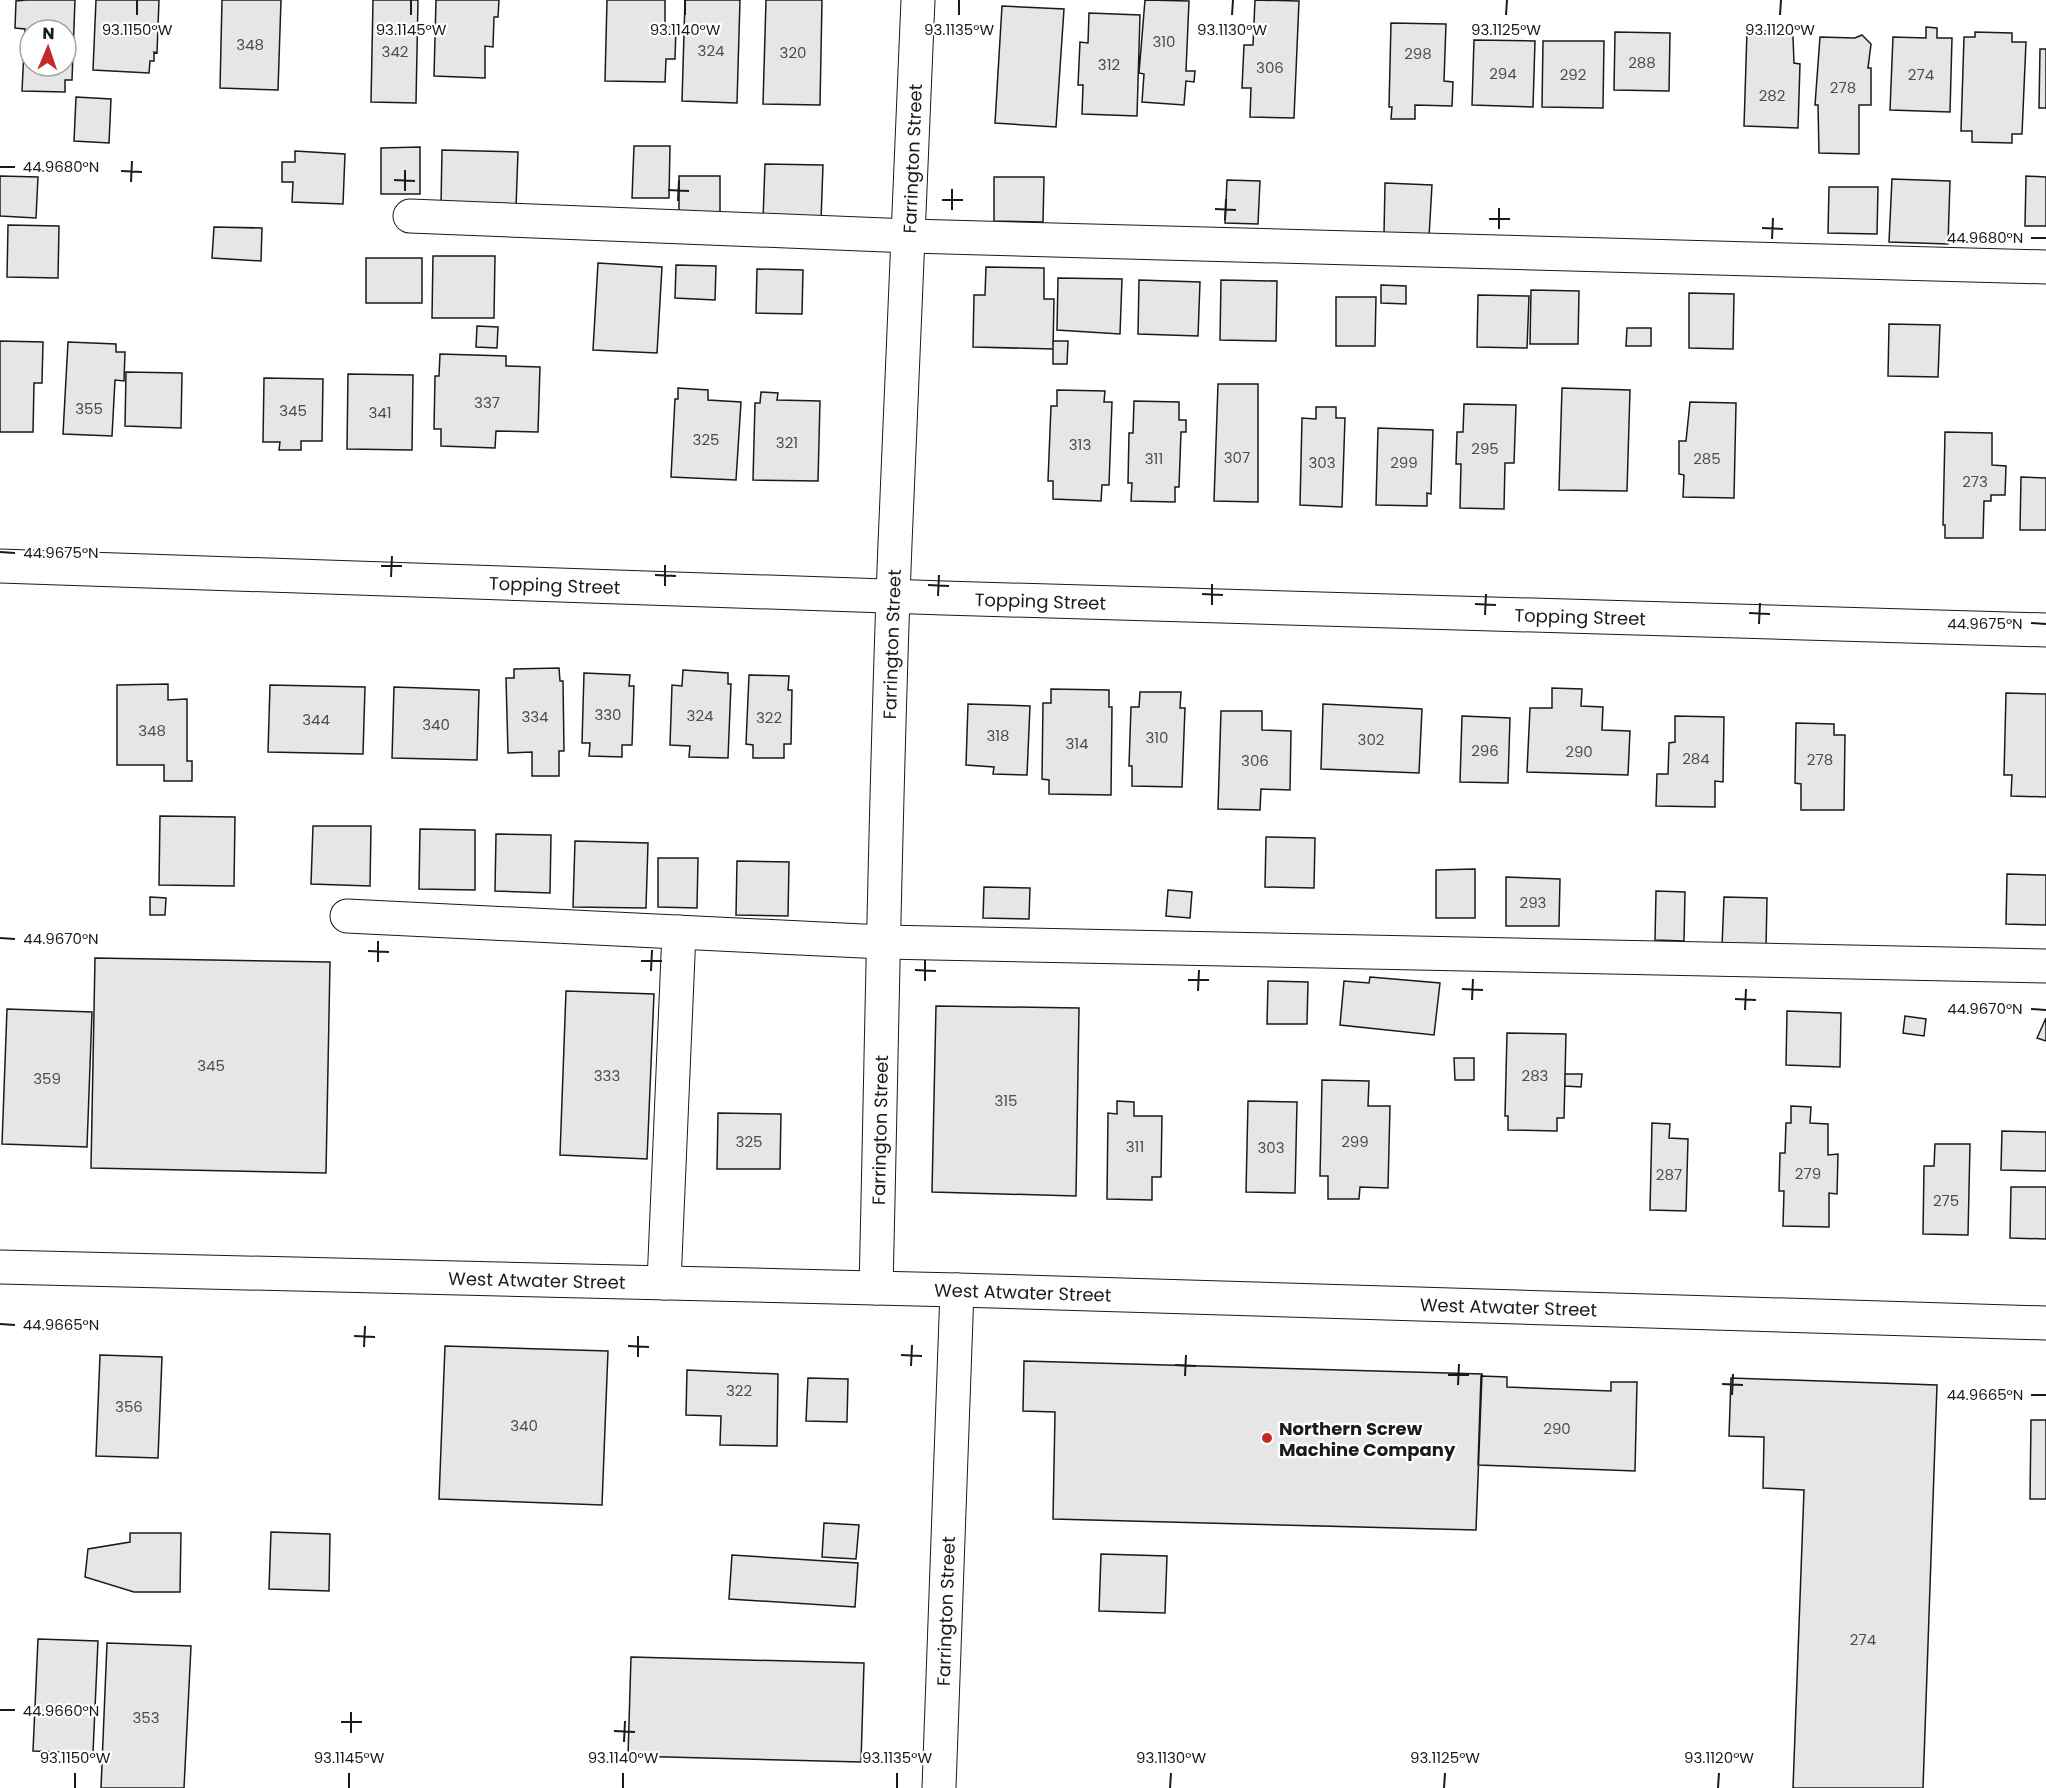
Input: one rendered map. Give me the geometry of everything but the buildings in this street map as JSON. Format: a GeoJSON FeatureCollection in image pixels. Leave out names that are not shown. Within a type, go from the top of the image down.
{"type":"FeatureCollection","features":[{"type":"Feature","properties":{"kind":"street","name":"Farrington Street"},"geometry":{"type":"LineString","coordinates":[[876,1288],[883,942],[894,594],[918,0]]}},
{"type":"Feature","properties":{"kind":"street"},"geometry":{"type":"LineString","coordinates":[[410,216],[910,236],[2046,267]]}},
{"type":"Feature","properties":{"kind":"street","name":"Topping Street"},"geometry":{"type":"LineString","coordinates":[[0,566],[2046,630]]}},
{"type":"Feature","properties":{"kind":"street"},"geometry":{"type":"LineString","coordinates":[[347,916],[883,942],[2046,966]]}},
{"type":"Feature","properties":{"kind":"street"},"geometry":{"type":"LineString","coordinates":[[664,1283],[679,932]]}},
{"type":"Feature","properties":{"kind":"street","name":"West Atwater Street"},"geometry":{"type":"LineString","coordinates":[[0,1267],[957,1290],[2046,1323]]}},
{"type":"Feature","properties":{"kind":"street","name":"Farrington Street"},"geometry":{"type":"LineString","coordinates":[[939,1788],[957,1290]]}},
{"type":"Feature","properties":{"kind":"place","name":"Northern Screw Machine Company"},"geometry":{"type":"Point","coordinates":[1267,1438]}}]}
